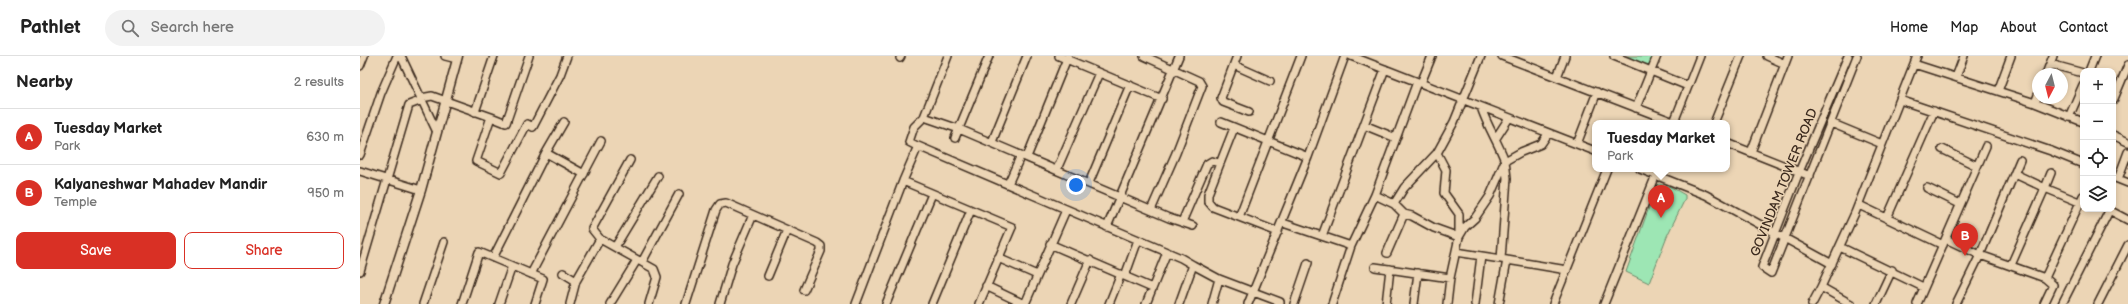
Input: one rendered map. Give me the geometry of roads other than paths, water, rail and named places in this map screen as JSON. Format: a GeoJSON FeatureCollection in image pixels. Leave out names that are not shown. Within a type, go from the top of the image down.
{"type":"FeatureCollection","features":[{"type":"Feature","properties":{"kind":"street"},"geometry":{"type":"LineString","coordinates":[[360,66],[364,56]]}},
{"type":"Feature","properties":{"kind":"street"},"geometry":{"type":"LineString","coordinates":[[360,155],[381,93],[397,56]]}},
{"type":"Feature","properties":{"kind":"street"},"geometry":{"type":"LineString","coordinates":[[401,56],[437,132]]}},
{"type":"Feature","properties":{"kind":"street"},"geometry":{"type":"LineString","coordinates":[[384,304],[421,190],[457,58],[445,56]]}},
{"type":"Feature","properties":{"kind":"street"},"geometry":{"type":"LineString","coordinates":[[475,112],[494,56]]}},
{"type":"Feature","properties":{"kind":"street"},"geometry":{"type":"LineString","coordinates":[[360,271],[410,105],[421,99],[432,96],[506,123],[529,56]]}},
{"type":"Feature","properties":{"kind":"street"},"geometry":{"type":"LineString","coordinates":[[491,117],[476,161],[501,173],[527,124],[532,127],[560,75],[567,56]]}},
{"type":"Feature","properties":{"kind":"street"},"geometry":{"type":"LineString","coordinates":[[948,56],[924,117],[914,127],[909,142],[1167,252],[1219,279],[1282,303]]}},
{"type":"Feature","properties":{"kind":"street"},"geometry":{"type":"LineString","coordinates":[[955,138],[989,56]]}},
{"type":"Feature","properties":{"kind":"street"},"geometry":{"type":"LineString","coordinates":[[992,142],[1027,56]]}},
{"type":"Feature","properties":{"kind":"street"},"geometry":{"type":"LineString","coordinates":[[1059,56],[1068,58],[1162,99]]}},
{"type":"Feature","properties":{"kind":"street"},"geometry":{"type":"LineString","coordinates":[[1144,56],[1199,81],[1202,86],[1151,210]]}},
{"type":"Feature","properties":{"kind":"street"},"geometry":{"type":"LineString","coordinates":[[1107,227],[1118,197],[1162,99],[1179,56]]}},
{"type":"Feature","properties":{"kind":"street"},"geometry":{"type":"LineString","coordinates":[[1237,56],[1221,101],[1249,112]]}},
{"type":"Feature","properties":{"kind":"street"},"geometry":{"type":"LineString","coordinates":[[1239,217],[1301,56]]}},
{"type":"Feature","properties":{"kind":"street"},"geometry":{"type":"LineString","coordinates":[[1248,304],[1283,223],[1345,56]]}},
{"type":"Feature","properties":{"kind":"street"},"geometry":{"type":"LineString","coordinates":[[1351,56],[1548,134],[1592,150]]}},
{"type":"Feature","properties":{"kind":"street"},"geometry":{"type":"LineString","coordinates":[[1332,304],[1351,246],[1375,195],[1396,138],[1419,82],[1432,56]]}},
{"type":"Feature","properties":{"kind":"street"},"geometry":{"type":"LineString","coordinates":[[1394,204],[1404,188],[1437,153],[1463,100],[1481,56]]}},
{"type":"Feature","properties":{"kind":"street"},"geometry":{"type":"LineString","coordinates":[[1502,56],[1522,60],[1556,77],[1636,108],[1660,120]]}},
{"type":"Feature","properties":{"kind":"street"},"geometry":{"type":"LineString","coordinates":[[1556,77],[1565,56]]}},
{"type":"Feature","properties":{"kind":"street"},"geometry":{"type":"LineString","coordinates":[[1614,56],[1688,86]]}},
{"type":"Feature","properties":{"kind":"street"},"geometry":{"type":"LineString","coordinates":[[1636,108],[1657,56]]}},
{"type":"Feature","properties":{"kind":"street"},"geometry":{"type":"LineString","coordinates":[[1676,120],[1700,56]]}},
{"type":"Feature","properties":{"kind":"street"},"geometry":{"type":"LineString","coordinates":[[1715,120],[1741,56]]}},
{"type":"Feature","properties":{"kind":"street"},"geometry":{"type":"LineString","coordinates":[[1767,56],[1785,64]]}},
{"type":"Feature","properties":{"kind":"street"},"geometry":{"type":"LineString","coordinates":[[1751,152],[1788,56]]}},
{"type":"Feature","properties":{"kind":"street","name":"GOVINDAM TOWER ROAD"},"geometry":{"type":"LineString","coordinates":[[1848,56],[1774,233],[1762,268],[1771,273],[1858,56]]}},
{"type":"Feature","properties":{"kind":"street"},"geometry":{"type":"LineString","coordinates":[[1812,304],[1821,288],[1859,205],[1917,56]]}},
{"type":"Feature","properties":{"kind":"street"},"geometry":{"type":"LineString","coordinates":[[1956,77],[1964,56]]}},
{"type":"Feature","properties":{"kind":"street"},"geometry":{"type":"LineString","coordinates":[[1998,91],[2011,56]]}},
{"type":"Feature","properties":{"kind":"street"},"geometry":{"type":"LineString","coordinates":[[2048,68],[2053,56]]}},
{"type":"Feature","properties":{"kind":"street"},"geometry":{"type":"LineString","coordinates":[[2090,68],[2095,56]]}},
{"type":"Feature","properties":{"kind":"street"},"geometry":{"type":"LineString","coordinates":[[1008,184],[1024,156],[1068,58]]}},
{"type":"Feature","properties":{"kind":"street"},"geometry":{"type":"LineString","coordinates":[[1914,64],[2032,102]]}},
{"type":"Feature","properties":{"kind":"street"},"geometry":{"type":"LineString","coordinates":[[2050,64],[2080,72]]}},
{"type":"Feature","properties":{"kind":"street"},"geometry":{"type":"LineString","coordinates":[[1234,65],[1270,80]]}},
{"type":"Feature","properties":{"kind":"street"},"geometry":{"type":"LineString","coordinates":[[2116,88],[2128,65]]}},
{"type":"Feature","properties":{"kind":"street"},"geometry":{"type":"LineString","coordinates":[[1322,236],[1385,69]]}},
{"type":"Feature","properties":{"kind":"street"},"geometry":{"type":"LineString","coordinates":[[1056,170],[1099,72]]}},
{"type":"Feature","properties":{"kind":"street"},"geometry":{"type":"LineString","coordinates":[[1089,184],[1130,86]]}},
{"type":"Feature","properties":{"kind":"street"},"geometry":{"type":"LineString","coordinates":[[1577,144],[1597,92]]}},
{"type":"Feature","properties":{"kind":"street"},"geometry":{"type":"LineString","coordinates":[[2069,116],[2080,92]]}},
{"type":"Feature","properties":{"kind":"street"},"geometry":{"type":"LineString","coordinates":[[1900,100],[2051,151],[2080,163]]}},
{"type":"Feature","properties":{"kind":"street"},"geometry":{"type":"LineString","coordinates":[[2038,104],[2080,121]]}},
{"type":"Feature","properties":{"kind":"street"},"geometry":{"type":"LineString","coordinates":[[1481,107],[1485,119],[1496,138],[1505,161],[1507,178],[1504,259],[1499,304]]}},
{"type":"Feature","properties":{"kind":"street"},"geometry":{"type":"LineString","coordinates":[[1887,218],[1934,111]]}},
{"type":"Feature","properties":{"kind":"street"},"geometry":{"type":"LineString","coordinates":[[924,117],[992,142],[1118,197],[1192,226]]}},
{"type":"Feature","properties":{"kind":"street"},"geometry":{"type":"LineString","coordinates":[[1496,138],[1509,118]]}},
{"type":"Feature","properties":{"kind":"street"},"geometry":{"type":"LineString","coordinates":[[494,258],[546,153],[564,122]]}},
{"type":"Feature","properties":{"kind":"street"},"geometry":{"type":"LineString","coordinates":[[1221,122],[1308,157]]}},
{"type":"Feature","properties":{"kind":"street"},"geometry":{"type":"LineString","coordinates":[[1831,123],[1882,144]]}},
{"type":"Feature","properties":{"kind":"street"},"geometry":{"type":"LineString","coordinates":[[1364,125],[1396,138]]}},
{"type":"Feature","properties":{"kind":"street"},"geometry":{"type":"LineString","coordinates":[[1234,128],[1219,163],[1208,194],[1208,201],[1213,207],[1278,232]]}},
{"type":"Feature","properties":{"kind":"street"},"geometry":{"type":"LineString","coordinates":[[1459,237],[1465,226],[1475,218],[1490,196],[1505,161],[1521,152],[1541,144],[1548,134]]}},
{"type":"Feature","properties":{"kind":"street"},"geometry":{"type":"LineString","coordinates":[[2116,136],[2128,142]]}},
{"type":"Feature","properties":{"kind":"street"},"geometry":{"type":"LineString","coordinates":[[531,274],[601,141]]}},
{"type":"Feature","properties":{"kind":"street"},"geometry":{"type":"LineString","coordinates":[[1730,144],[1810,176]]}},
{"type":"Feature","properties":{"kind":"street"},"geometry":{"type":"LineString","coordinates":[[856,304],[918,146],[923,148]]}},
{"type":"Feature","properties":{"kind":"street"},"geometry":{"type":"LineString","coordinates":[[1917,304],[1923,287],[1986,146]]}},
{"type":"Feature","properties":{"kind":"street"},"geometry":{"type":"LineString","coordinates":[[1942,149],[1977,166]]}},
{"type":"Feature","properties":{"kind":"street"},"geometry":{"type":"LineString","coordinates":[[2116,176],[2128,152]]}},
{"type":"Feature","properties":{"kind":"street"},"geometry":{"type":"LineString","coordinates":[[546,153],[584,174]]}},
{"type":"Feature","properties":{"kind":"street"},"geometry":{"type":"LineString","coordinates":[[1437,153],[1446,170],[1444,190],[1445,197],[1459,214],[1459,237],[1446,304]]}},
{"type":"Feature","properties":{"kind":"street"},"geometry":{"type":"LineString","coordinates":[[630,160],[592,229],[600,239],[654,269],[657,274],[649,304]]}},
{"type":"Feature","properties":{"kind":"street"},"geometry":{"type":"LineString","coordinates":[[1956,304],[1980,255],[2020,160]]}},
{"type":"Feature","properties":{"kind":"street"},"geometry":{"type":"LineString","coordinates":[[1182,222],[1207,164],[1212,161],[1219,163]]}},
{"type":"Feature","properties":{"kind":"street"},"geometry":{"type":"LineString","coordinates":[[360,171],[388,181],[421,190]]}},
{"type":"Feature","properties":{"kind":"street"},"geometry":{"type":"LineString","coordinates":[[1553,304],[1606,172]]}},
{"type":"Feature","properties":{"kind":"street"},"geometry":{"type":"LineString","coordinates":[[1604,304],[1656,172],[1706,195],[1832,264]]}},
{"type":"Feature","properties":{"kind":"street"},"geometry":{"type":"LineString","coordinates":[[2011,265],[2051,173]]}},
{"type":"Feature","properties":{"kind":"street"},"geometry":{"type":"LineString","coordinates":[[2015,174],[2045,188],[2080,199]]}},
{"type":"Feature","properties":{"kind":"street"},"geometry":{"type":"LineString","coordinates":[[615,247],[658,176]]}},
{"type":"Feature","properties":{"kind":"street"},"geometry":{"type":"LineString","coordinates":[[2116,178],[2128,183]]}},
{"type":"Feature","properties":{"kind":"street"},"geometry":{"type":"LineString","coordinates":[[903,181],[1012,227],[979,304]]}},
{"type":"Feature","properties":{"kind":"street"},"geometry":{"type":"LineString","coordinates":[[1927,188],[1960,204]]}},
{"type":"Feature","properties":{"kind":"street"},"geometry":{"type":"LineString","coordinates":[[610,304],[639,261],[679,194]]}},
{"type":"Feature","properties":{"kind":"street"},"geometry":{"type":"LineString","coordinates":[[886,304],[932,194]]}},
{"type":"Feature","properties":{"kind":"street"},"geometry":{"type":"LineString","coordinates":[[1375,195],[1394,204],[1404,214],[1412,216],[1434,228],[1459,237]]}},
{"type":"Feature","properties":{"kind":"street"},"geometry":{"type":"LineString","coordinates":[[2045,278],[2080,201]]}},
{"type":"Feature","properties":{"kind":"street"},"geometry":{"type":"LineString","coordinates":[[686,304],[702,252],[720,204],[726,203],[817,242],[821,246],[821,251],[804,290]]}},
{"type":"Feature","properties":{"kind":"street"},"geometry":{"type":"LineString","coordinates":[[1859,205],[1944,242],[2045,278],[2053,285],[2044,304]]}},
{"type":"Feature","properties":{"kind":"street"},"geometry":{"type":"LineString","coordinates":[[932,304],[972,210]]}},
{"type":"Feature","properties":{"kind":"street"},"geometry":{"type":"LineString","coordinates":[[986,286],[1025,304],[1066,210]]}},
{"type":"Feature","properties":{"kind":"street"},"geometry":{"type":"LineString","coordinates":[[2062,304],[2107,212]]}},
{"type":"Feature","properties":{"kind":"street"},"geometry":{"type":"LineString","coordinates":[[2112,212],[2128,220]]}},
{"type":"Feature","properties":{"kind":"street"},"geometry":{"type":"LineString","coordinates":[[1387,253],[1404,214]]}},
{"type":"Feature","properties":{"kind":"street"},"geometry":{"type":"LineString","coordinates":[[720,304],[732,264],[753,215]]}},
{"type":"Feature","properties":{"kind":"street"},"geometry":{"type":"LineString","coordinates":[[1283,223],[1351,246]]}},
{"type":"Feature","properties":{"kind":"street"},"geometry":{"type":"LineString","coordinates":[[768,276],[787,230]]}},
{"type":"Feature","properties":{"kind":"street"},"geometry":{"type":"LineString","coordinates":[[570,304],[576,281],[600,239]]}},
{"type":"Feature","properties":{"kind":"street"},"geometry":{"type":"LineString","coordinates":[[1109,304],[1138,240]]}},
{"type":"Feature","properties":{"kind":"street"},"geometry":{"type":"LineString","coordinates":[[423,304],[444,242]]}},
{"type":"Feature","properties":{"kind":"street"},"geometry":{"type":"LineString","coordinates":[[1050,244],[1152,288]]}},
{"type":"Feature","properties":{"kind":"street"},"geometry":{"type":"LineString","coordinates":[[2098,304],[2128,245]]}},
{"type":"Feature","properties":{"kind":"street"},"geometry":{"type":"LineString","coordinates":[[1840,247],[1892,270],[1923,287]]}},
{"type":"Feature","properties":{"kind":"street"},"geometry":{"type":"LineString","coordinates":[[462,304],[478,252],[543,279],[535,304]]}},
{"type":"Feature","properties":{"kind":"street"},"geometry":{"type":"LineString","coordinates":[[1146,304],[1167,252]]}},
{"type":"Feature","properties":{"kind":"street"},"geometry":{"type":"LineString","coordinates":[[1456,252],[1567,270]]}},
{"type":"Feature","properties":{"kind":"street"},"geometry":{"type":"LineString","coordinates":[[1475,304],[1481,256]]}},
{"type":"Feature","properties":{"kind":"street"},"geometry":{"type":"LineString","coordinates":[[998,258],[1037,275]]}},
{"type":"Feature","properties":{"kind":"street"},"geometry":{"type":"LineString","coordinates":[[1071,304],[1090,260]]}},
{"type":"Feature","properties":{"kind":"street"},"geometry":{"type":"LineString","coordinates":[[1294,304],[1308,263]]}},
{"type":"Feature","properties":{"kind":"street"},"geometry":{"type":"LineString","coordinates":[[1179,304],[1193,265]]}},
{"type":"Feature","properties":{"kind":"street"},"geometry":{"type":"LineString","coordinates":[[499,304],[512,266]]}},
{"type":"Feature","properties":{"kind":"street"},"geometry":{"type":"LineString","coordinates":[[1375,267],[1450,278]]}},
{"type":"Feature","properties":{"kind":"street"},"geometry":{"type":"LineString","coordinates":[[1386,304],[1390,269]]}},
{"type":"Feature","properties":{"kind":"street"},"geometry":{"type":"LineString","coordinates":[[1876,304],[1892,270]]}},
{"type":"Feature","properties":{"kind":"street"},"geometry":{"type":"LineString","coordinates":[[562,273],[576,281]]}},
{"type":"Feature","properties":{"kind":"street"},"geometry":{"type":"LineString","coordinates":[[1414,304],[1418,273]]}},
{"type":"Feature","properties":{"kind":"street"},"geometry":{"type":"LineString","coordinates":[[1212,304],[1219,279]]}},
{"type":"Feature","properties":{"kind":"street"},"geometry":{"type":"LineString","coordinates":[[1821,288],[1852,304]]}},
{"type":"Feature","properties":{"kind":"place","name":"Tuesday Market"},"geometry":{"type":"Point","coordinates":[1661,218]}},
{"type":"Feature","properties":{"kind":"place","name":"Kalyaneshwar Mahadev Mandir"},"geometry":{"type":"Point","coordinates":[1965,256]}}]}
